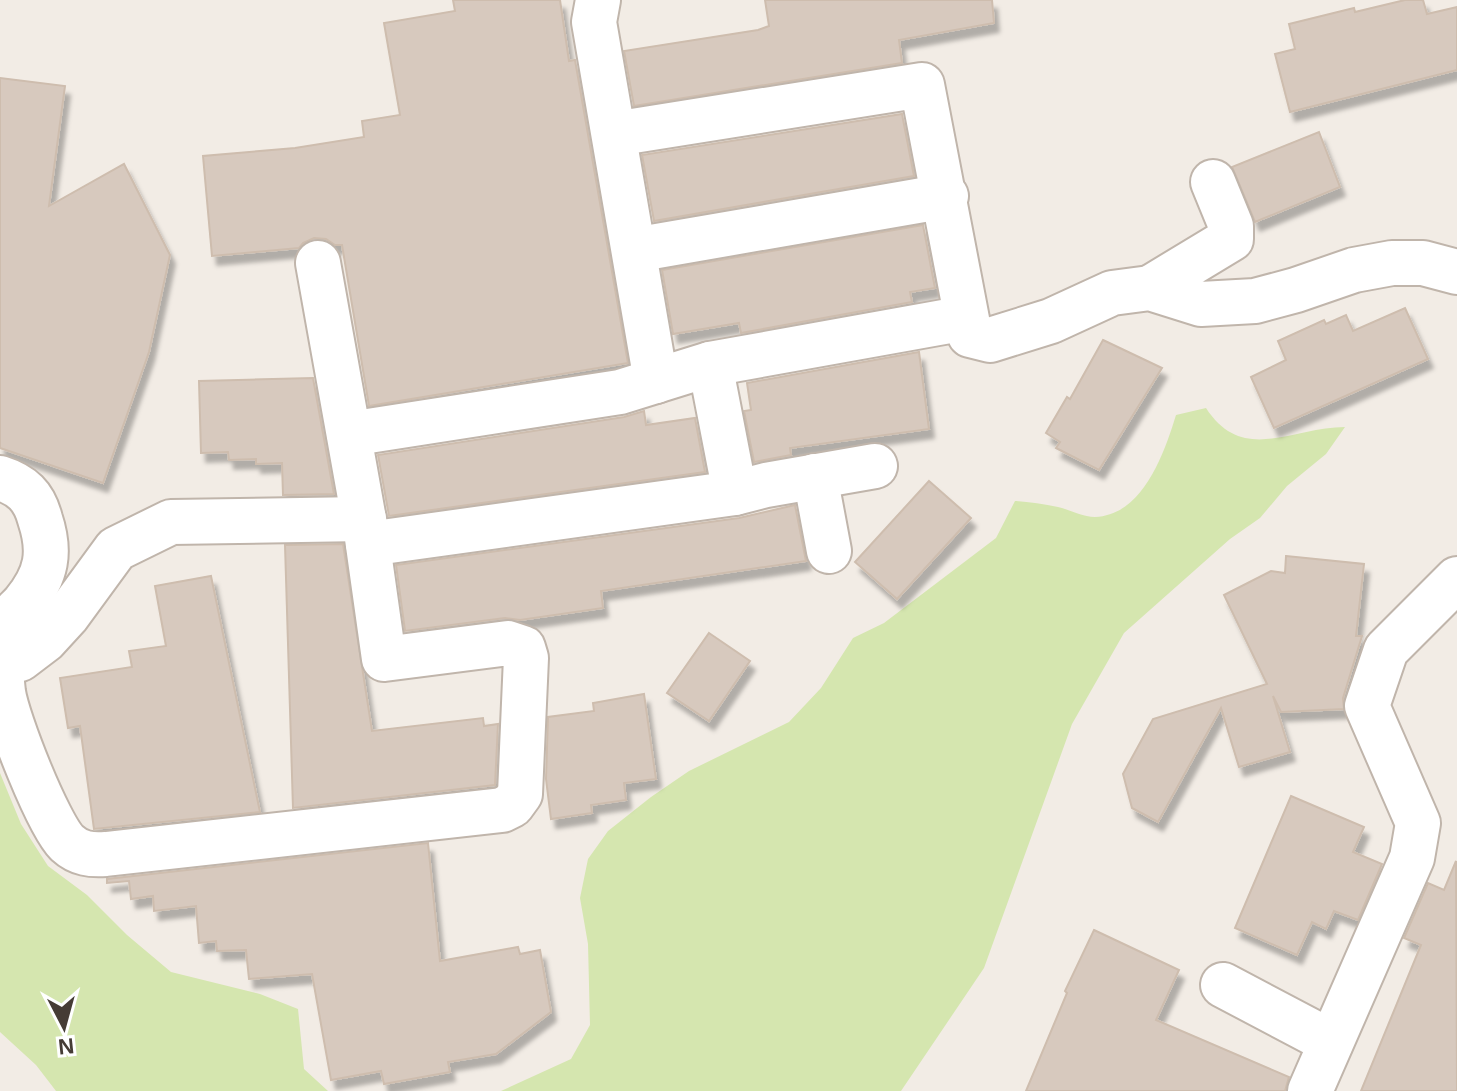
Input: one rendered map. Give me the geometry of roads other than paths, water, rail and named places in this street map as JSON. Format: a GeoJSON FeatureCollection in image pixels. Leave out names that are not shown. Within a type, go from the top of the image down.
{"type":"FeatureCollection","features":[{"type":"Feature","properties":{"kind":"street"},"geometry":{"type":"LineString","coordinates":[[598,0],[594,22],[656,381]]}},
{"type":"Feature","properties":{"kind":"street"},"geometry":{"type":"LineString","coordinates":[[614,134],[922,85],[946,196],[970,335],[990,340],[1051,321],[1112,293],[1150,288],[1231,239],[1231,226],[1213,182]]}},
{"type":"Feature","properties":{"kind":"street"},"geometry":{"type":"LineString","coordinates":[[634,250],[946,196]]}},
{"type":"Feature","properties":{"kind":"street"},"geometry":{"type":"LineString","coordinates":[[0,478],[16,483],[26,491],[37,509],[47,563],[35,587],[2,630],[3,695],[35,786],[64,840],[79,852],[106,854],[502,810],[512,805],[520,794],[526,658],[523,648],[508,643],[384,659],[366,532],[318,263]]}},
{"type":"Feature","properties":{"kind":"street"},"geometry":{"type":"LineString","coordinates":[[1150,288],[1201,304],[1255,301],[1354,270],[1392,263],[1423,263],[1457,272]]}},
{"type":"Feature","properties":{"kind":"street"},"geometry":{"type":"LineString","coordinates":[[349,434],[620,392],[710,364],[966,318]]}},
{"type":"Feature","properties":{"kind":"street"},"geometry":{"type":"LineString","coordinates":[[710,364],[735,493]]}},
{"type":"Feature","properties":{"kind":"street"},"geometry":{"type":"LineString","coordinates":[[1,664],[20,659],[45,640],[67,616],[116,549],[171,522],[366,532],[735,493],[875,466]]}},
{"type":"Feature","properties":{"kind":"street"},"geometry":{"type":"LineString","coordinates":[[815,476],[829,551]]}},
{"type":"Feature","properties":{"kind":"street"},"geometry":{"type":"LineString","coordinates":[[1310,1091],[1412,858],[1418,823],[1367,706],[1386,650],[1457,579]]}},
{"type":"Feature","properties":{"kind":"street"},"geometry":{"type":"LineString","coordinates":[[1223,985],[1331,1042]]}}]}
